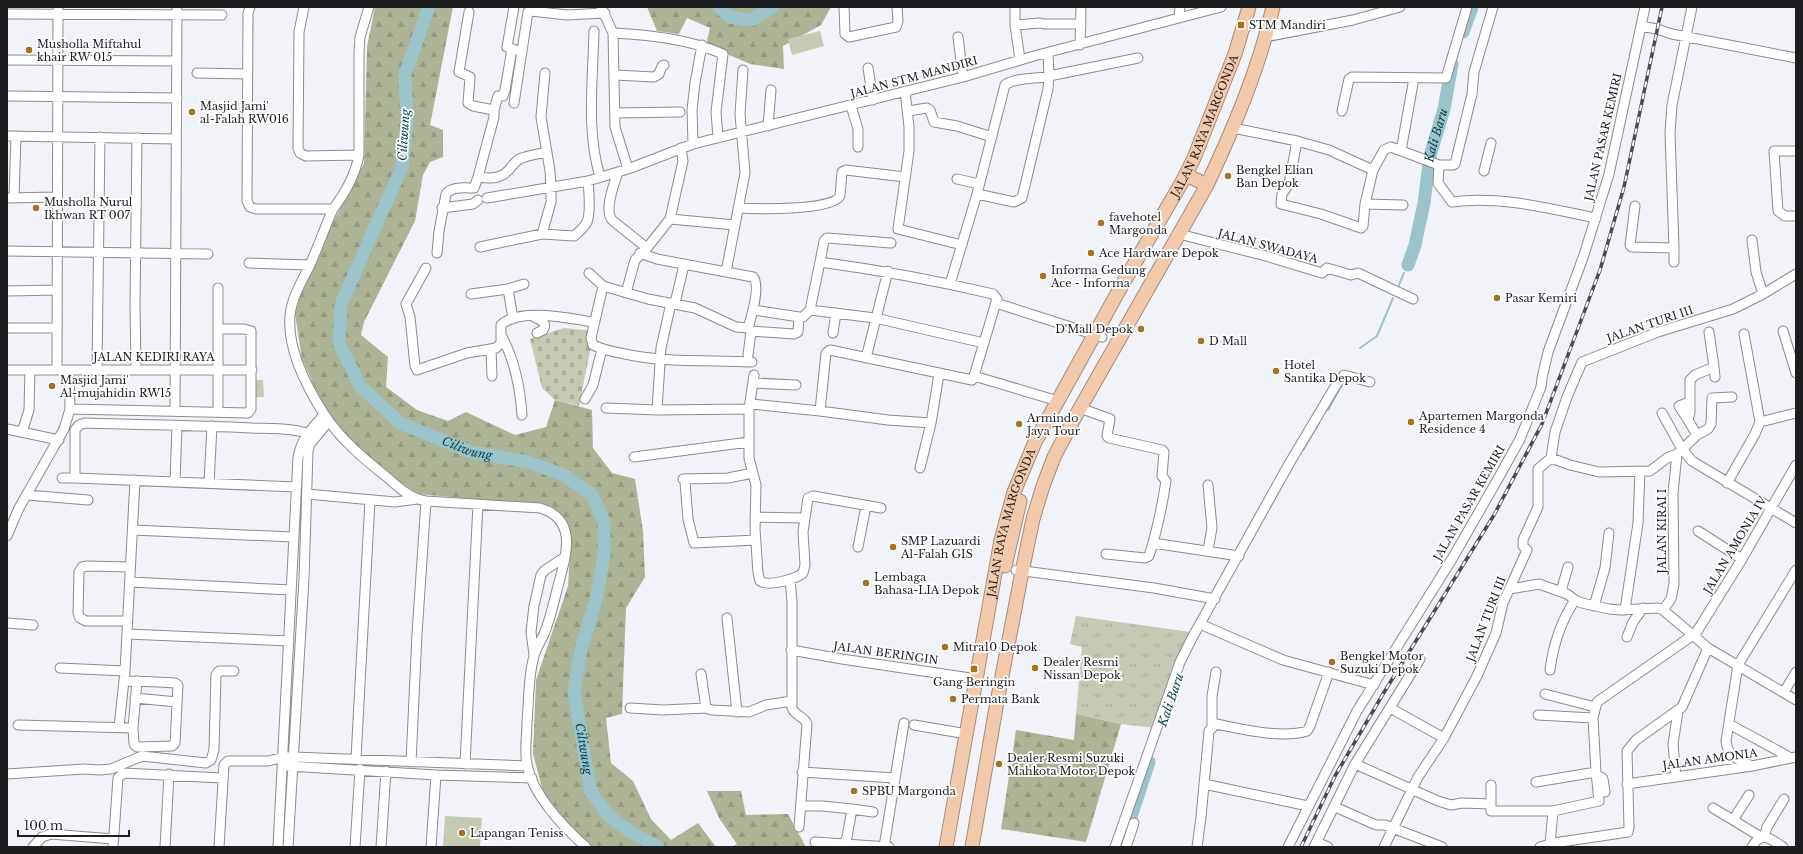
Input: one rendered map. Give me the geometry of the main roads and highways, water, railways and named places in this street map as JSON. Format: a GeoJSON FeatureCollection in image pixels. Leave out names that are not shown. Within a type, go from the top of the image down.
{"type":"FeatureCollection","features":[{"type":"Feature","properties":{"kind":"highway","name":"JALAN RAYA MARGONDA"},"geometry":{"type":"LineString","coordinates":[[1238,56],[1249,7]]}},
{"type":"Feature","properties":{"kind":"highway","name":"JALAN RAYA MARGONDA"},"geometry":{"type":"LineString","coordinates":[[946,847],[977,679],[1006,541],[1034,461],[1070,409],[1179,234],[1238,56],[1256,7]]}},
{"type":"Feature","properties":{"kind":"highway","name":"JALAN RAYA MARGONDA"},"geometry":{"type":"LineString","coordinates":[[1070,409],[1098,336],[1197,180],[1233,128],[1266,7]]}},
{"type":"Feature","properties":{"kind":"highway","name":"JALAN RAYA MARGONDA"},"geometry":{"type":"LineString","coordinates":[[972,847],[1019,571],[1028,508],[1050,451],[1070,409],[1197,180],[1246,84],[1265,37],[1273,7]]}},
{"type":"Feature","properties":{"kind":"highway","name":"JALAN RAYA MARGONDA"},"geometry":{"type":"LineString","coordinates":[[954,847],[1006,541]]}},
{"type":"Feature","properties":{"kind":"highway","name":"JALAN RAYA MARGONDA"},"geometry":{"type":"LineString","coordinates":[[965,847],[1019,571]]}},
{"type":"Feature","properties":{"kind":"waterway","name":"Ciliwung"},"geometry":{"type":"LineString","coordinates":[[429,7],[405,74],[407,123],[402,167],[341,304],[339,343],[360,386],[400,423],[471,452],[528,462],[564,475],[592,495],[604,521],[604,555],[596,600],[581,649],[574,692],[591,792],[609,816],[629,831],[658,847]]}},
{"type":"Feature","properties":{"kind":"waterway","name":"Ciliwung"},"geometry":{"type":"LineString","coordinates":[[719,7],[730,17],[751,20],[773,7]]}},
{"type":"Feature","properties":{"kind":"waterway","name":"Kali Baru"},"geometry":{"type":"LineString","coordinates":[[1463,32],[1472,7]]}},
{"type":"Feature","properties":{"kind":"waterway","name":"Kali Baru"},"geometry":{"type":"LineString","coordinates":[[1408,265],[1415,245],[1424,203],[1430,156],[1444,109],[1452,64]]}},
{"type":"Feature","properties":{"kind":"waterway","name":"Kali Baru"},"geometry":{"type":"LineString","coordinates":[[1399,285],[1404,273]]}},
{"type":"Feature","properties":{"kind":"waterway","name":"Kali Baru"},"geometry":{"type":"LineString","coordinates":[[1360,348],[1377,336],[1393,298]]}},
{"type":"Feature","properties":{"kind":"waterway","name":"Kali Baru"},"geometry":{"type":"LineString","coordinates":[[1328,410],[1344,381]]}},
{"type":"Feature","properties":{"kind":"waterway","name":"Kali Baru"},"geometry":{"type":"LineString","coordinates":[[1303,450],[1319,423]]}},
{"type":"Feature","properties":{"kind":"waterway","name":"Kali Baru"},"geometry":{"type":"LineString","coordinates":[[1121,847],[1149,762]]}},
{"type":"Feature","properties":{"kind":"railway"},"geometry":{"type":"LineString","coordinates":[[1301,847],[1335,776],[1383,694],[1494,515],[1542,424],[1600,270],[1624,187],[1662,7]]}},
{"type":"Feature","properties":{"kind":"place","name":"STM Mandiri"},"geometry":{"type":"Point","coordinates":[1241,25]}},
{"type":"Feature","properties":{"kind":"place","name":"Musholla Miftahul khair RW 015"},"geometry":{"type":"Point","coordinates":[29,50]}},
{"type":"Feature","properties":{"kind":"place","name":"Masjid Jami' al-Falah RW016"},"geometry":{"type":"Point","coordinates":[192,112]}},
{"type":"Feature","properties":{"kind":"place","name":"Bengkel Elian Ban Depok"},"geometry":{"type":"Point","coordinates":[1228,176]}},
{"type":"Feature","properties":{"kind":"place","name":"Musholla Nurul Ikhwan RT 007"},"geometry":{"type":"Point","coordinates":[36,208]}},
{"type":"Feature","properties":{"kind":"place","name":"favehotel Margonda"},"geometry":{"type":"Point","coordinates":[1101,223]}},
{"type":"Feature","properties":{"kind":"place","name":"Ace Hardware Depok"},"geometry":{"type":"Point","coordinates":[1091,253]}},
{"type":"Feature","properties":{"kind":"place","name":"Informa Gedung Ace - Informa"},"geometry":{"type":"Point","coordinates":[1043,276]}},
{"type":"Feature","properties":{"kind":"place","name":"Pasar Kemiri"},"geometry":{"type":"Point","coordinates":[1497,298]}},
{"type":"Feature","properties":{"kind":"place","name":"D'Mall Depok"},"geometry":{"type":"Point","coordinates":[1141,329]}},
{"type":"Feature","properties":{"kind":"place","name":"D Mall"},"geometry":{"type":"Point","coordinates":[1201,341]}},
{"type":"Feature","properties":{"kind":"place","name":"Hotel Santika Depok"},"geometry":{"type":"Point","coordinates":[1276,371]}},
{"type":"Feature","properties":{"kind":"place","name":"Masjid Jami' Al-mujahidin RW15"},"geometry":{"type":"Point","coordinates":[52,386]}},
{"type":"Feature","properties":{"kind":"place","name":"Apartemen Margonda Residence 4"},"geometry":{"type":"Point","coordinates":[1411,422]}},
{"type":"Feature","properties":{"kind":"place","name":"Armindo Jaya Tour"},"geometry":{"type":"Point","coordinates":[1019,424]}},
{"type":"Feature","properties":{"kind":"place","name":"SMP Lazuardi Al-Falah GIS"},"geometry":{"type":"Point","coordinates":[893,547]}},
{"type":"Feature","properties":{"kind":"place","name":"Lembaga Bahasa-LIA Depok"},"geometry":{"type":"Point","coordinates":[866,583]}},
{"type":"Feature","properties":{"kind":"place","name":"Mitra10 Depok"},"geometry":{"type":"Point","coordinates":[945,647]}},
{"type":"Feature","properties":{"kind":"place","name":"Bengkel Motor Suzuki Depok"},"geometry":{"type":"Point","coordinates":[1332,662]}},
{"type":"Feature","properties":{"kind":"place","name":"Dealer Resmi Nissan Depok"},"geometry":{"type":"Point","coordinates":[1035,668]}},
{"type":"Feature","properties":{"kind":"place","name":"Gang Beringin"},"geometry":{"type":"Point","coordinates":[974,669]}},
{"type":"Feature","properties":{"kind":"place","name":"Permata Bank"},"geometry":{"type":"Point","coordinates":[953,699]}},
{"type":"Feature","properties":{"kind":"place","name":"Dealer Resmi Suzuki Mahkota Motor Depok"},"geometry":{"type":"Point","coordinates":[999,764]}},
{"type":"Feature","properties":{"kind":"place","name":"SPBU Margonda"},"geometry":{"type":"Point","coordinates":[854,791]}},
{"type":"Feature","properties":{"kind":"place","name":"Lapangan Teniss"},"geometry":{"type":"Point","coordinates":[462,833]}}]}
